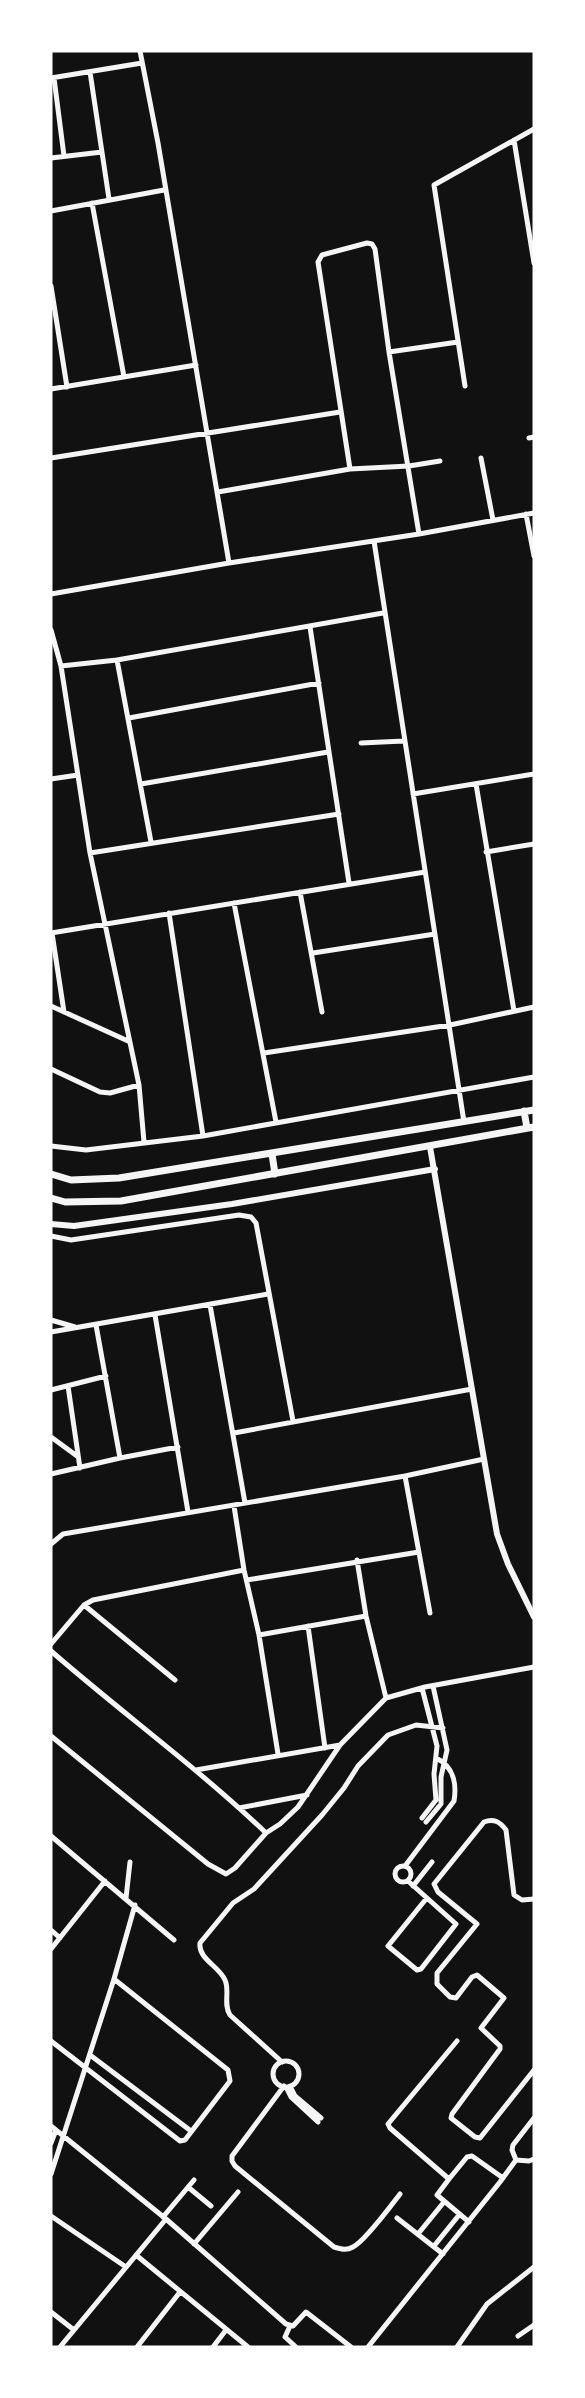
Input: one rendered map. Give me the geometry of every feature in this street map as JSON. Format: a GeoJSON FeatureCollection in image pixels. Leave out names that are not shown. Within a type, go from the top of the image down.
{"type":"FeatureCollection","features":[{"type":"Feature","properties":{"kind":"main road"},"geometry":{"type":"LineString","coordinates":[[51,1174],[71,1180],[119,1178],[534,1110]]}},
{"type":"Feature","properties":{"kind":"main road"},"geometry":{"type":"LineString","coordinates":[[51,1198],[65,1202],[120,1201],[430,1147],[530,1128],[524,1112]]}},
{"type":"Feature","properties":{"kind":"main road"},"geometry":{"type":"LineString","coordinates":[[272,1154],[275,1174]]}},
{"type":"Feature","properties":{"kind":"street"},"geometry":{"type":"LineString","coordinates":[[140,51],[229,563]]}},
{"type":"Feature","properties":{"kind":"street"},"geometry":{"type":"LineString","coordinates":[[64,156],[52,78],[142,63]]}},
{"type":"Feature","properties":{"kind":"street"},"geometry":{"type":"LineString","coordinates":[[90,72],[109,199]]}},
{"type":"Feature","properties":{"kind":"street"},"geometry":{"type":"LineString","coordinates":[[465,386],[434,185],[534,129]]}},
{"type":"Feature","properties":{"kind":"street"},"geometry":{"type":"LineString","coordinates":[[514,140],[534,263]]}},
{"type":"Feature","properties":{"kind":"street"},"geometry":{"type":"LineString","coordinates":[[51,158],[102,152]]}},
{"type":"Feature","properties":{"kind":"street"},"geometry":{"type":"LineString","coordinates":[[51,211],[164,190]]}},
{"type":"Feature","properties":{"kind":"street"},"geometry":{"type":"LineString","coordinates":[[92,203],[124,377]]}},
{"type":"Feature","properties":{"kind":"street"},"geometry":{"type":"LineString","coordinates":[[350,470],[318,262],[322,255],[361,243],[372,244],[375,249],[389,352],[419,534]]}},
{"type":"Feature","properties":{"kind":"street"},"geometry":{"type":"LineString","coordinates":[[51,286],[67,387]]}},
{"type":"Feature","properties":{"kind":"street"},"geometry":{"type":"LineString","coordinates":[[389,352],[458,342]]}},
{"type":"Feature","properties":{"kind":"street"},"geometry":{"type":"LineString","coordinates":[[51,389],[196,365]]}},
{"type":"Feature","properties":{"kind":"street"},"geometry":{"type":"LineString","coordinates":[[51,458],[340,412]]}},
{"type":"Feature","properties":{"kind":"street"},"geometry":{"type":"LineString","coordinates":[[481,458],[493,520]]}},
{"type":"Feature","properties":{"kind":"street"},"geometry":{"type":"LineString","coordinates":[[218,492],[350,470],[409,466],[440,461]]}},
{"type":"Feature","properties":{"kind":"street"},"geometry":{"type":"LineString","coordinates":[[51,594],[229,563],[419,534],[534,513]]}},
{"type":"Feature","properties":{"kind":"street"},"geometry":{"type":"LineString","coordinates":[[526,514],[534,556]]}},
{"type":"Feature","properties":{"kind":"street"},"geometry":{"type":"LineString","coordinates":[[374,541],[383,613],[461,1089],[464,1122]]}},
{"type":"Feature","properties":{"kind":"street"},"geometry":{"type":"LineString","coordinates":[[61,666],[117,660],[383,613]]}},
{"type":"Feature","properties":{"kind":"street"},"geometry":{"type":"LineString","coordinates":[[310,627],[349,883]]}},
{"type":"Feature","properties":{"kind":"street"},"geometry":{"type":"LineString","coordinates":[[51,630],[61,666],[90,853],[128,1041],[139,1085],[144,1142]]}},
{"type":"Feature","properties":{"kind":"street"},"geometry":{"type":"LineString","coordinates":[[117,660],[152,842]]}},
{"type":"Feature","properties":{"kind":"street"},"geometry":{"type":"LineString","coordinates":[[129,718],[319,683]]}},
{"type":"Feature","properties":{"kind":"street"},"geometry":{"type":"LineString","coordinates":[[361,744],[404,741]]}},
{"type":"Feature","properties":{"kind":"street"},"geometry":{"type":"LineString","coordinates":[[141,784],[328,752]]}},
{"type":"Feature","properties":{"kind":"street"},"geometry":{"type":"LineString","coordinates":[[413,794],[534,774]]}},
{"type":"Feature","properties":{"kind":"street"},"geometry":{"type":"LineString","coordinates":[[51,779],[78,775]]}},
{"type":"Feature","properties":{"kind":"street"},"geometry":{"type":"LineString","coordinates":[[476,784],[514,1012]]}},
{"type":"Feature","properties":{"kind":"street"},"geometry":{"type":"LineString","coordinates":[[90,853],[339,814]]}},
{"type":"Feature","properties":{"kind":"street"},"geometry":{"type":"LineString","coordinates":[[486,852],[534,844]]}},
{"type":"Feature","properties":{"kind":"street"},"geometry":{"type":"LineString","coordinates":[[64,1012],[52,933],[425,872]]}},
{"type":"Feature","properties":{"kind":"street"},"geometry":{"type":"LineString","coordinates":[[300,892],[313,953],[322,1012]]}},
{"type":"Feature","properties":{"kind":"street"},"geometry":{"type":"LineString","coordinates":[[234,903],[276,1122]]}},
{"type":"Feature","properties":{"kind":"street"},"geometry":{"type":"LineString","coordinates":[[169,913],[203,1136]]}},
{"type":"Feature","properties":{"kind":"street"},"geometry":{"type":"LineString","coordinates":[[313,953],[435,934]]}},
{"type":"Feature","properties":{"kind":"street"},"geometry":{"type":"LineString","coordinates":[[51,1006],[128,1041]]}},
{"type":"Feature","properties":{"kind":"street"},"geometry":{"type":"LineString","coordinates":[[264,1053],[450,1025],[534,1007]]}},
{"type":"Feature","properties":{"kind":"street"},"geometry":{"type":"LineString","coordinates":[[51,1069],[100,1092],[110,1093],[139,1085]]}},
{"type":"Feature","properties":{"kind":"street"},"geometry":{"type":"LineString","coordinates":[[51,1146],[86,1150],[203,1136],[534,1077]]}},
{"type":"Feature","properties":{"kind":"street"},"geometry":{"type":"LineString","coordinates":[[430,1147],[501,1549],[534,1617]]}},
{"type":"Feature","properties":{"kind":"street"},"geometry":{"type":"LineString","coordinates":[[51,1224],[74,1226],[232,1204],[434,1169]]}},
{"type":"Feature","properties":{"kind":"street"},"geometry":{"type":"LineString","coordinates":[[51,1236],[71,1240],[245,1216],[256,1223],[293,1421]]}},
{"type":"Feature","properties":{"kind":"street"},"geometry":{"type":"LineString","coordinates":[[51,1332],[268,1294]]}},
{"type":"Feature","properties":{"kind":"street"},"geometry":{"type":"LineString","coordinates":[[210,1305],[245,1503]]}},
{"type":"Feature","properties":{"kind":"street"},"geometry":{"type":"LineString","coordinates":[[156,1315],[188,1512]]}},
{"type":"Feature","properties":{"kind":"street"},"geometry":{"type":"LineString","coordinates":[[51,1320],[77,1328]]}},
{"type":"Feature","properties":{"kind":"street"},"geometry":{"type":"LineString","coordinates":[[96,1325],[120,1458]]}},
{"type":"Feature","properties":{"kind":"street"},"geometry":{"type":"LineString","coordinates":[[51,1390],[106,1376]]}},
{"type":"Feature","properties":{"kind":"street"},"geometry":{"type":"LineString","coordinates":[[68,1386],[80,1468]]}},
{"type":"Feature","properties":{"kind":"street"},"geometry":{"type":"LineString","coordinates":[[234,1433],[472,1389]]}},
{"type":"Feature","properties":{"kind":"street"},"geometry":{"type":"LineString","coordinates":[[51,1437],[77,1456]]}},
{"type":"Feature","properties":{"kind":"street"},"geometry":{"type":"LineString","coordinates":[[51,1474],[178,1447]]}},
{"type":"Feature","properties":{"kind":"street"},"geometry":{"type":"LineString","coordinates":[[51,1544],[63,1534],[405,1476],[484,1459]]}},
{"type":"Feature","properties":{"kind":"street"},"geometry":{"type":"LineString","coordinates":[[405,1476],[430,1613]]}},
{"type":"Feature","properties":{"kind":"street"},"geometry":{"type":"LineString","coordinates":[[234,1506],[244,1570],[259,1635],[278,1754]]}},
{"type":"Feature","properties":{"kind":"street"},"geometry":{"type":"LineString","coordinates":[[246,1580],[357,1560],[419,1552]]}},
{"type":"Feature","properties":{"kind":"street"},"geometry":{"type":"LineString","coordinates":[[357,1560],[366,1616],[386,1698]]}},
{"type":"Feature","properties":{"kind":"street"},"geometry":{"type":"LineString","coordinates":[[51,1644],[84,1605],[99,1598],[244,1570]]}},
{"type":"Feature","properties":{"kind":"street"},"geometry":{"type":"LineString","coordinates":[[84,1605],[175,1680]]}},
{"type":"Feature","properties":{"kind":"street"},"geometry":{"type":"LineString","coordinates":[[259,1635],[366,1616]]}},
{"type":"Feature","properties":{"kind":"street"},"geometry":{"type":"LineString","coordinates":[[308,1626],[325,1748]]}},
{"type":"Feature","properties":{"kind":"street"},"geometry":{"type":"LineString","coordinates":[[51,1650],[114,1706],[196,1770],[266,1833]]}},
{"type":"Feature","properties":{"kind":"street"},"geometry":{"type":"LineString","coordinates":[[51,1736],[208,1864],[223,1874],[230,1874],[266,1833],[288,1818],[307,1795],[340,1745],[386,1698],[422,1688],[534,1668]]}},
{"type":"Feature","properties":{"kind":"street"},"geometry":{"type":"LineString","coordinates":[[422,1688],[437,1746],[434,1774],[436,1799],[424,1820],[441,1804],[441,1777],[447,1750],[433,1686]]}},
{"type":"Feature","properties":{"kind":"street"},"geometry":{"type":"LineString","coordinates":[[282,2062],[230,2015],[227,2009],[227,1983],[221,1973],[202,1955],[200,1943],[233,1904],[254,1890],[325,1810],[358,1766],[388,1735],[416,1725],[442,1728]]}},
{"type":"Feature","properties":{"kind":"street"},"geometry":{"type":"LineString","coordinates":[[196,1770],[278,1754],[340,1745]]}},
{"type":"Feature","properties":{"kind":"street"},"geometry":{"type":"LineString","coordinates":[[426,1899],[388,1946],[417,1970],[421,1969],[456,1925],[408,1881],[400,1881],[395,1875],[398,1868],[405,1866],[454,1801],[452,1774],[445,1762],[436,1758]]}},
{"type":"Feature","properties":{"kind":"street"},"geometry":{"type":"LineString","coordinates":[[239,1808],[307,1795]]}},
{"type":"Feature","properties":{"kind":"street"},"geometry":{"type":"LineString","coordinates":[[534,1899],[522,1900],[514,1895],[506,1830],[495,1820],[484,1822],[434,1884],[438,1892],[477,1924],[437,1974],[437,1984],[450,1997],[456,1998],[472,1977],[477,1975],[504,1998],[481,2028],[500,2046],[499,2052],[452,2114],[452,2118],[475,2137],[480,2138],[534,2070]]}},
{"type":"Feature","properties":{"kind":"street"},"geometry":{"type":"LineString","coordinates":[[51,1836],[135,1905],[174,1940]]}},
{"type":"Feature","properties":{"kind":"street"},"geometry":{"type":"LineString","coordinates":[[126,1898],[130,1862]]}},
{"type":"Feature","properties":{"kind":"street"},"geometry":{"type":"LineString","coordinates":[[413,1886],[432,1862]]}},
{"type":"Feature","properties":{"kind":"street"},"geometry":{"type":"LineString","coordinates":[[405,1866],[411,1871],[411,1877],[408,1881]]}},
{"type":"Feature","properties":{"kind":"street"},"geometry":{"type":"LineString","coordinates":[[51,1950],[105,1881]]}},
{"type":"Feature","properties":{"kind":"street"},"geometry":{"type":"LineString","coordinates":[[51,2174],[65,2137],[114,1980],[135,1905]]}},
{"type":"Feature","properties":{"kind":"street"},"geometry":{"type":"LineString","coordinates":[[51,1930],[60,1938]]}},
{"type":"Feature","properties":{"kind":"street"},"geometry":{"type":"LineString","coordinates":[[51,2041],[180,2141],[185,2140],[230,2081],[228,2070],[114,1980]]}},
{"type":"Feature","properties":{"kind":"street"},"geometry":{"type":"LineString","coordinates":[[449,2178],[390,2128],[388,2124],[457,2040]]}},
{"type":"Feature","properties":{"kind":"street"},"geometry":{"type":"LineString","coordinates":[[90,2055],[191,2131]]}},
{"type":"Feature","properties":{"kind":"street"},"geometry":{"type":"LineString","coordinates":[[320,2120],[287,2086],[275,2082],[273,2074],[276,2066],[282,2062],[290,2062],[297,2068],[297,2080],[287,2086],[232,2156],[232,2161],[235,2166],[334,2247],[341,2250],[347,2250],[358,2244],[400,2194]]}},
{"type":"Feature","properties":{"kind":"street"},"geometry":{"type":"LineString","coordinates":[[516,2160],[512,2150],[513,2144],[534,2118]]}},
{"type":"Feature","properties":{"kind":"street"},"geometry":{"type":"LineString","coordinates":[[51,2143],[54,2128],[164,2218],[290,2326]]}},
{"type":"Feature","properties":{"kind":"street"},"geometry":{"type":"LineString","coordinates":[[469,2222],[436,2195],[449,2178],[467,2157],[472,2156],[503,2178]]}},
{"type":"Feature","properties":{"kind":"street"},"geometry":{"type":"LineString","coordinates":[[516,2160],[529,2161],[534,2159]]}},
{"type":"Feature","properties":{"kind":"street"},"geometry":{"type":"LineString","coordinates":[[368,2347],[469,2222],[516,2160]]}},
{"type":"Feature","properties":{"kind":"street"},"geometry":{"type":"LineString","coordinates":[[60,2347],[126,2268],[194,2180]]}},
{"type":"Feature","properties":{"kind":"street"},"geometry":{"type":"LineString","coordinates":[[188,2187],[211,2206]]}},
{"type":"Feature","properties":{"kind":"street"},"geometry":{"type":"LineString","coordinates":[[194,2244],[238,2192]]}},
{"type":"Feature","properties":{"kind":"street"},"geometry":{"type":"LineString","coordinates":[[418,2234],[444,2202]]}},
{"type":"Feature","properties":{"kind":"street"},"geometry":{"type":"LineString","coordinates":[[434,2246],[459,2215]]}},
{"type":"Feature","properties":{"kind":"street"},"geometry":{"type":"LineString","coordinates":[[51,2216],[126,2268]]}},
{"type":"Feature","properties":{"kind":"street"},"geometry":{"type":"LineString","coordinates":[[397,2218],[443,2254]]}},
{"type":"Feature","properties":{"kind":"street"},"geometry":{"type":"LineString","coordinates":[[136,2255],[248,2347]]}},
{"type":"Feature","properties":{"kind":"street"},"geometry":{"type":"LineString","coordinates":[[457,2347],[487,2304],[534,2266]]}},
{"type":"Feature","properties":{"kind":"street"},"geometry":{"type":"LineString","coordinates":[[137,2347],[180,2292]]}},
{"type":"Feature","properties":{"kind":"street"},"geometry":{"type":"LineString","coordinates":[[51,2312],[74,2330]]}},
{"type":"Feature","properties":{"kind":"street"},"geometry":{"type":"LineString","coordinates":[[296,2347],[285,2337],[290,2326],[294,2325],[306,2312],[351,2347]]}},
{"type":"Feature","properties":{"kind":"street"},"geometry":{"type":"LineString","coordinates":[[518,2336],[534,2325]]}},
{"type":"Feature","properties":{"kind":"street"},"geometry":{"type":"LineString","coordinates":[[213,2347],[226,2330]]}}]}
